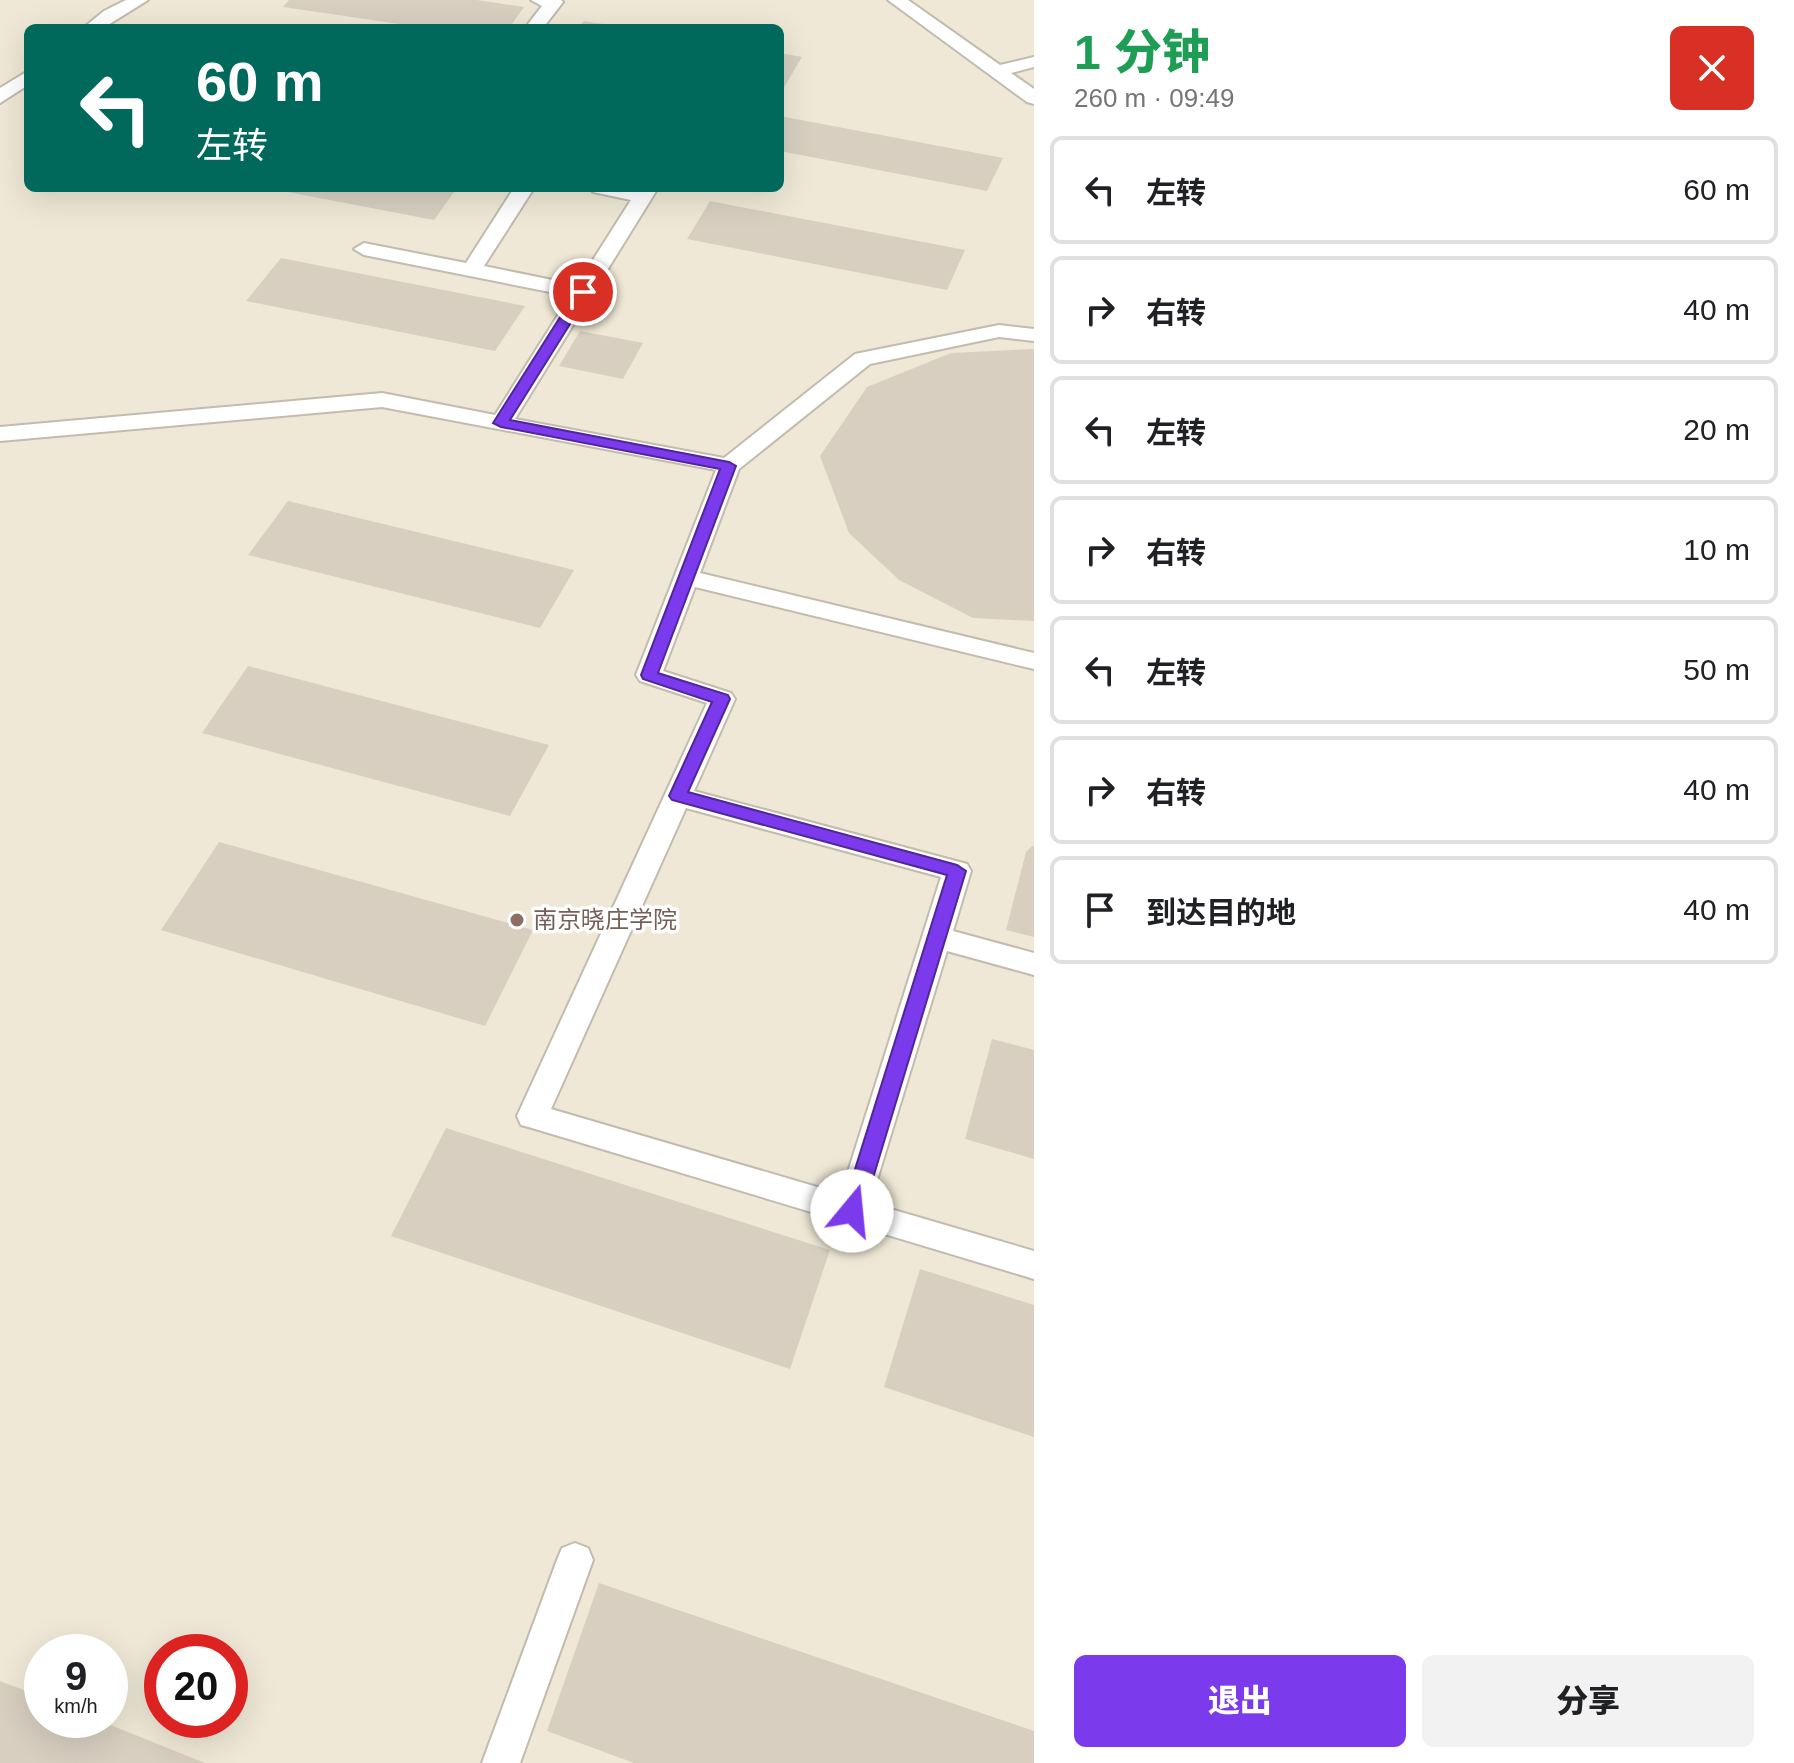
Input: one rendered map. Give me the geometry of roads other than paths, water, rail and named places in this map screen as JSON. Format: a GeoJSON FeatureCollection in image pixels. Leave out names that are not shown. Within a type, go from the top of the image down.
{"type":"FeatureCollection","features":[{"type":"Feature","properties":{"kind":"lane"},"geometry":{"type":"LineString","coordinates":[[99,24],[139,0]]}},
{"type":"Feature","properties":{"kind":"lane"},"geometry":{"type":"LineString","coordinates":[[537,24],[554,2],[540,0]]}},
{"type":"Feature","properties":{"kind":"lane"},"geometry":{"type":"LineString","coordinates":[[897,0],[1034,98]]}},
{"type":"Feature","properties":{"kind":"lane"},"geometry":{"type":"LineString","coordinates":[[998,71],[1034,62]]}},
{"type":"Feature","properties":{"kind":"lane"},"geometry":{"type":"LineString","coordinates":[[0,97],[24,79]]}},
{"type":"Feature","properties":{"kind":"lane"},"geometry":{"type":"LineString","coordinates":[[472,270],[521,192]]}},
{"type":"Feature","properties":{"kind":"lane"},"geometry":{"type":"LineString","coordinates":[[501,423],[646,192]]}},
{"type":"Feature","properties":{"kind":"lane"},"geometry":{"type":"LineString","coordinates":[[364,249],[583,292]]}},
{"type":"Feature","properties":{"kind":"lane"},"geometry":{"type":"LineString","coordinates":[[1034,335],[999,331],[863,359],[729,466],[649,675],[722,699],[532,1116],[1034,1265]]}},
{"type":"Feature","properties":{"kind":"lane"},"geometry":{"type":"LineString","coordinates":[[0,434],[382,400],[729,466]]}},
{"type":"Feature","properties":{"kind":"lane"},"geometry":{"type":"LineString","coordinates":[[686,577],[1034,661]]}},
{"type":"Feature","properties":{"kind":"lane"},"geometry":{"type":"LineString","coordinates":[[678,796],[957,871],[852,1211]]}},
{"type":"Feature","properties":{"kind":"lane"},"geometry":{"type":"LineString","coordinates":[[937,937],[1034,964]]}},
{"type":"Feature","properties":{"kind":"lane"},"geometry":{"type":"LineString","coordinates":[[501,1763],[575,1560]]}},
{"type":"Feature","properties":{"kind":"place","name":"南京晓庄学院"},"geometry":{"type":"Point","coordinates":[517,920]}}]}
